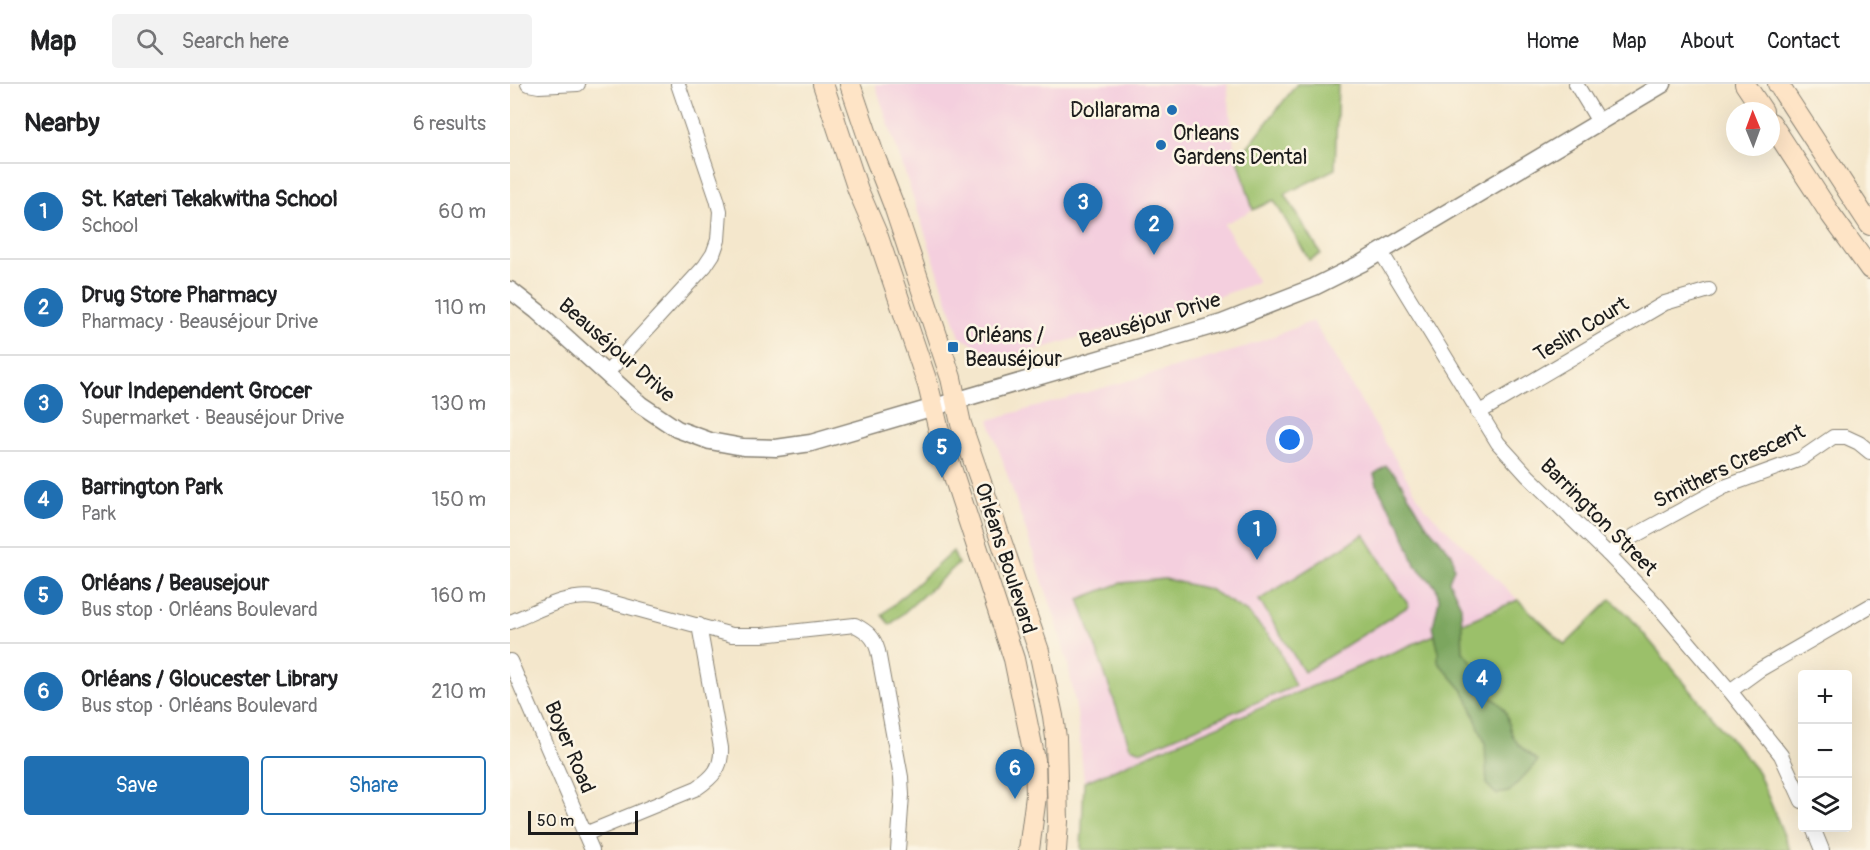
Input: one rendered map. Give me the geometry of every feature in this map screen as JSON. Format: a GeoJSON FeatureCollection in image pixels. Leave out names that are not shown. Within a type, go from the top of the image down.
{"type":"FeatureCollection","features":[{"type":"Feature","properties":{"kind":"main road","name":"Orléans Boulevard"},"geometry":{"type":"LineString","coordinates":[[824,84],[858,190],[899,297],[1014,659],[1035,760],[1035,819],[1029,850]]}},
{"type":"Feature","properties":{"kind":"main road","name":"Orléans Boulevard"},"geometry":{"type":"LineString","coordinates":[[850,84],[909,250],[951,378],[961,424],[1039,651],[1058,760],[1056,850]]}},
{"type":"Feature","properties":{"kind":"main road"},"geometry":{"type":"LineString","coordinates":[[1745,84],[1757,102]]}},
{"type":"Feature","properties":{"kind":"main road"},"geometry":{"type":"LineString","coordinates":[[1778,84],[1870,225]]}},
{"type":"Feature","properties":{"kind":"main road"},"geometry":{"type":"LineString","coordinates":[[1780,137],[1870,268]]}},
{"type":"Feature","properties":{"kind":"main road"},"geometry":{"type":"LineString","coordinates":[[1035,819],[1058,822]]}},
{"type":"Feature","properties":{"kind":"street"},"geometry":{"type":"LineString","coordinates":[[528,84],[578,84]]}},
{"type":"Feature","properties":{"kind":"street"},"geometry":{"type":"LineString","coordinates":[[606,374],[705,266],[718,240],[720,224],[717,199],[678,84]]}},
{"type":"Feature","properties":{"kind":"street"},"geometry":{"type":"LineString","coordinates":[[1576,84],[1599,122]]}},
{"type":"Feature","properties":{"kind":"street","name":"Beauséjour Drive"},"geometry":{"type":"LineString","coordinates":[[510,290],[537,311],[641,405],[677,429],[710,441],[743,447],[776,448],[811,443],[1232,319],[1314,287],[1381,252],[1663,84]]}},
{"type":"Feature","properties":{"kind":"street","name":"Barrington Street"},"geometry":{"type":"LineString","coordinates":[[1381,252],[1498,443],[1528,476],[1657,604],[1780,755],[1798,791]]}},
{"type":"Feature","properties":{"kind":"street","name":"Teslin Court"},"geometry":{"type":"LineString","coordinates":[[1478,413],[1665,303],[1709,290]]}},
{"type":"Feature","properties":{"kind":"street","name":"Smithers Crescent"},"geometry":{"type":"LineString","coordinates":[[1608,554],[1634,536],[1724,486],[1801,459],[1833,437],[1846,437],[1859,443],[1870,452]]}},
{"type":"Feature","properties":{"kind":"street"},"geometry":{"type":"LineString","coordinates":[[510,622],[568,598],[582,596],[747,636],[855,625],[868,631],[875,640],[878,651],[901,777],[898,850]]}},
{"type":"Feature","properties":{"kind":"street"},"geometry":{"type":"LineString","coordinates":[[1730,691],[1759,670],[1870,606]]}},
{"type":"Feature","properties":{"kind":"street"},"geometry":{"type":"LineString","coordinates":[[585,834],[697,788],[709,780],[717,770],[721,759],[721,748],[699,625]]}},
{"type":"Feature","properties":{"kind":"street","name":"Boyer Road"},"geometry":{"type":"LineString","coordinates":[[510,661],[592,850]]}},
{"type":"Feature","properties":{"kind":"street"},"geometry":{"type":"LineString","coordinates":[[1815,832],[1822,850]]}},
{"type":"Feature","properties":{"kind":"shaded area"},"geometry":{"type":"Polygon","coordinates":[[[875,84],[1227,84],[1234,147],[1253,210],[1224,224],[1258,282],[1217,297],[1002,360],[960,337],[875,84]]]}},
{"type":"Feature","properties":{"kind":"shaded area"},"geometry":{"type":"Polygon","coordinates":[[[1313,321],[1424,507],[1518,600],[1084,782],[1077,713],[1068,665],[1055,618],[989,420],[1237,350],[1313,321]]]}},
{"type":"Feature","properties":{"kind":"green space"},"geometry":{"type":"Polygon","coordinates":[[[1297,84],[1338,84],[1335,169],[1285,194],[1321,254],[1309,260],[1274,200],[1253,210],[1238,159],[1297,84]]]}},
{"type":"Feature","properties":{"kind":"green space"},"geometry":{"type":"Polygon","coordinates":[[[1386,466],[1397,476],[1426,524],[1452,554],[1454,568],[1449,581],[1461,606],[1463,652],[1483,673],[1490,696],[1503,708],[1516,741],[1538,761],[1509,792],[1496,794],[1487,785],[1485,743],[1465,693],[1438,662],[1433,626],[1439,600],[1436,587],[1415,565],[1400,525],[1378,488],[1374,474],[1386,466]]]}},
{"type":"Feature","properties":{"kind":"green space"},"geometry":{"type":"Polygon","coordinates":[[[1364,534],[1409,606],[1304,672],[1259,600],[1364,534]]]}},
{"type":"Feature","properties":{"kind":"green space"},"geometry":{"type":"Polygon","coordinates":[[[953,551],[958,564],[890,625],[882,615],[953,551]]]}},
{"type":"Feature","properties":{"kind":"green space"},"geometry":{"type":"Polygon","coordinates":[[[1165,579],[1209,589],[1247,612],[1277,645],[1295,686],[1142,751],[1130,747],[1079,599],[1121,583],[1165,579]]]}},
{"type":"Feature","properties":{"kind":"green space"},"geometry":{"type":"Polygon","coordinates":[[[1611,599],[1630,617],[1758,772],[1790,850],[1081,850],[1084,782],[1518,600],[1565,645],[1611,599]]]}},
{"type":"Feature","properties":{"kind":"place","name":"Dollarama"},"geometry":{"type":"Point","coordinates":[1172,110]}},
{"type":"Feature","properties":{"kind":"place","name":"Orleans Gardens Dental"},"geometry":{"type":"Point","coordinates":[1161,145]}},
{"type":"Feature","properties":{"kind":"place","name":"Your Independent Grocer"},"geometry":{"type":"Point","coordinates":[1083,233]}},
{"type":"Feature","properties":{"kind":"place","name":"Drug Store Pharmacy"},"geometry":{"type":"Point","coordinates":[1154,255]}},
{"type":"Feature","properties":{"kind":"place","name":"Orléans / Beauséjour"},"geometry":{"type":"Point","coordinates":[953,347]}},
{"type":"Feature","properties":{"kind":"place","name":"Orléans / Beausejour"},"geometry":{"type":"Point","coordinates":[942,478]}},
{"type":"Feature","properties":{"kind":"place","name":"St. Kateri Tekakwitha School"},"geometry":{"type":"Point","coordinates":[1257,560]}},
{"type":"Feature","properties":{"kind":"place","name":"Barrington Park"},"geometry":{"type":"Point","coordinates":[1482,709]}},
{"type":"Feature","properties":{"kind":"place","name":"Orléans / Gloucester Library"},"geometry":{"type":"Point","coordinates":[1015,799]}}]}
